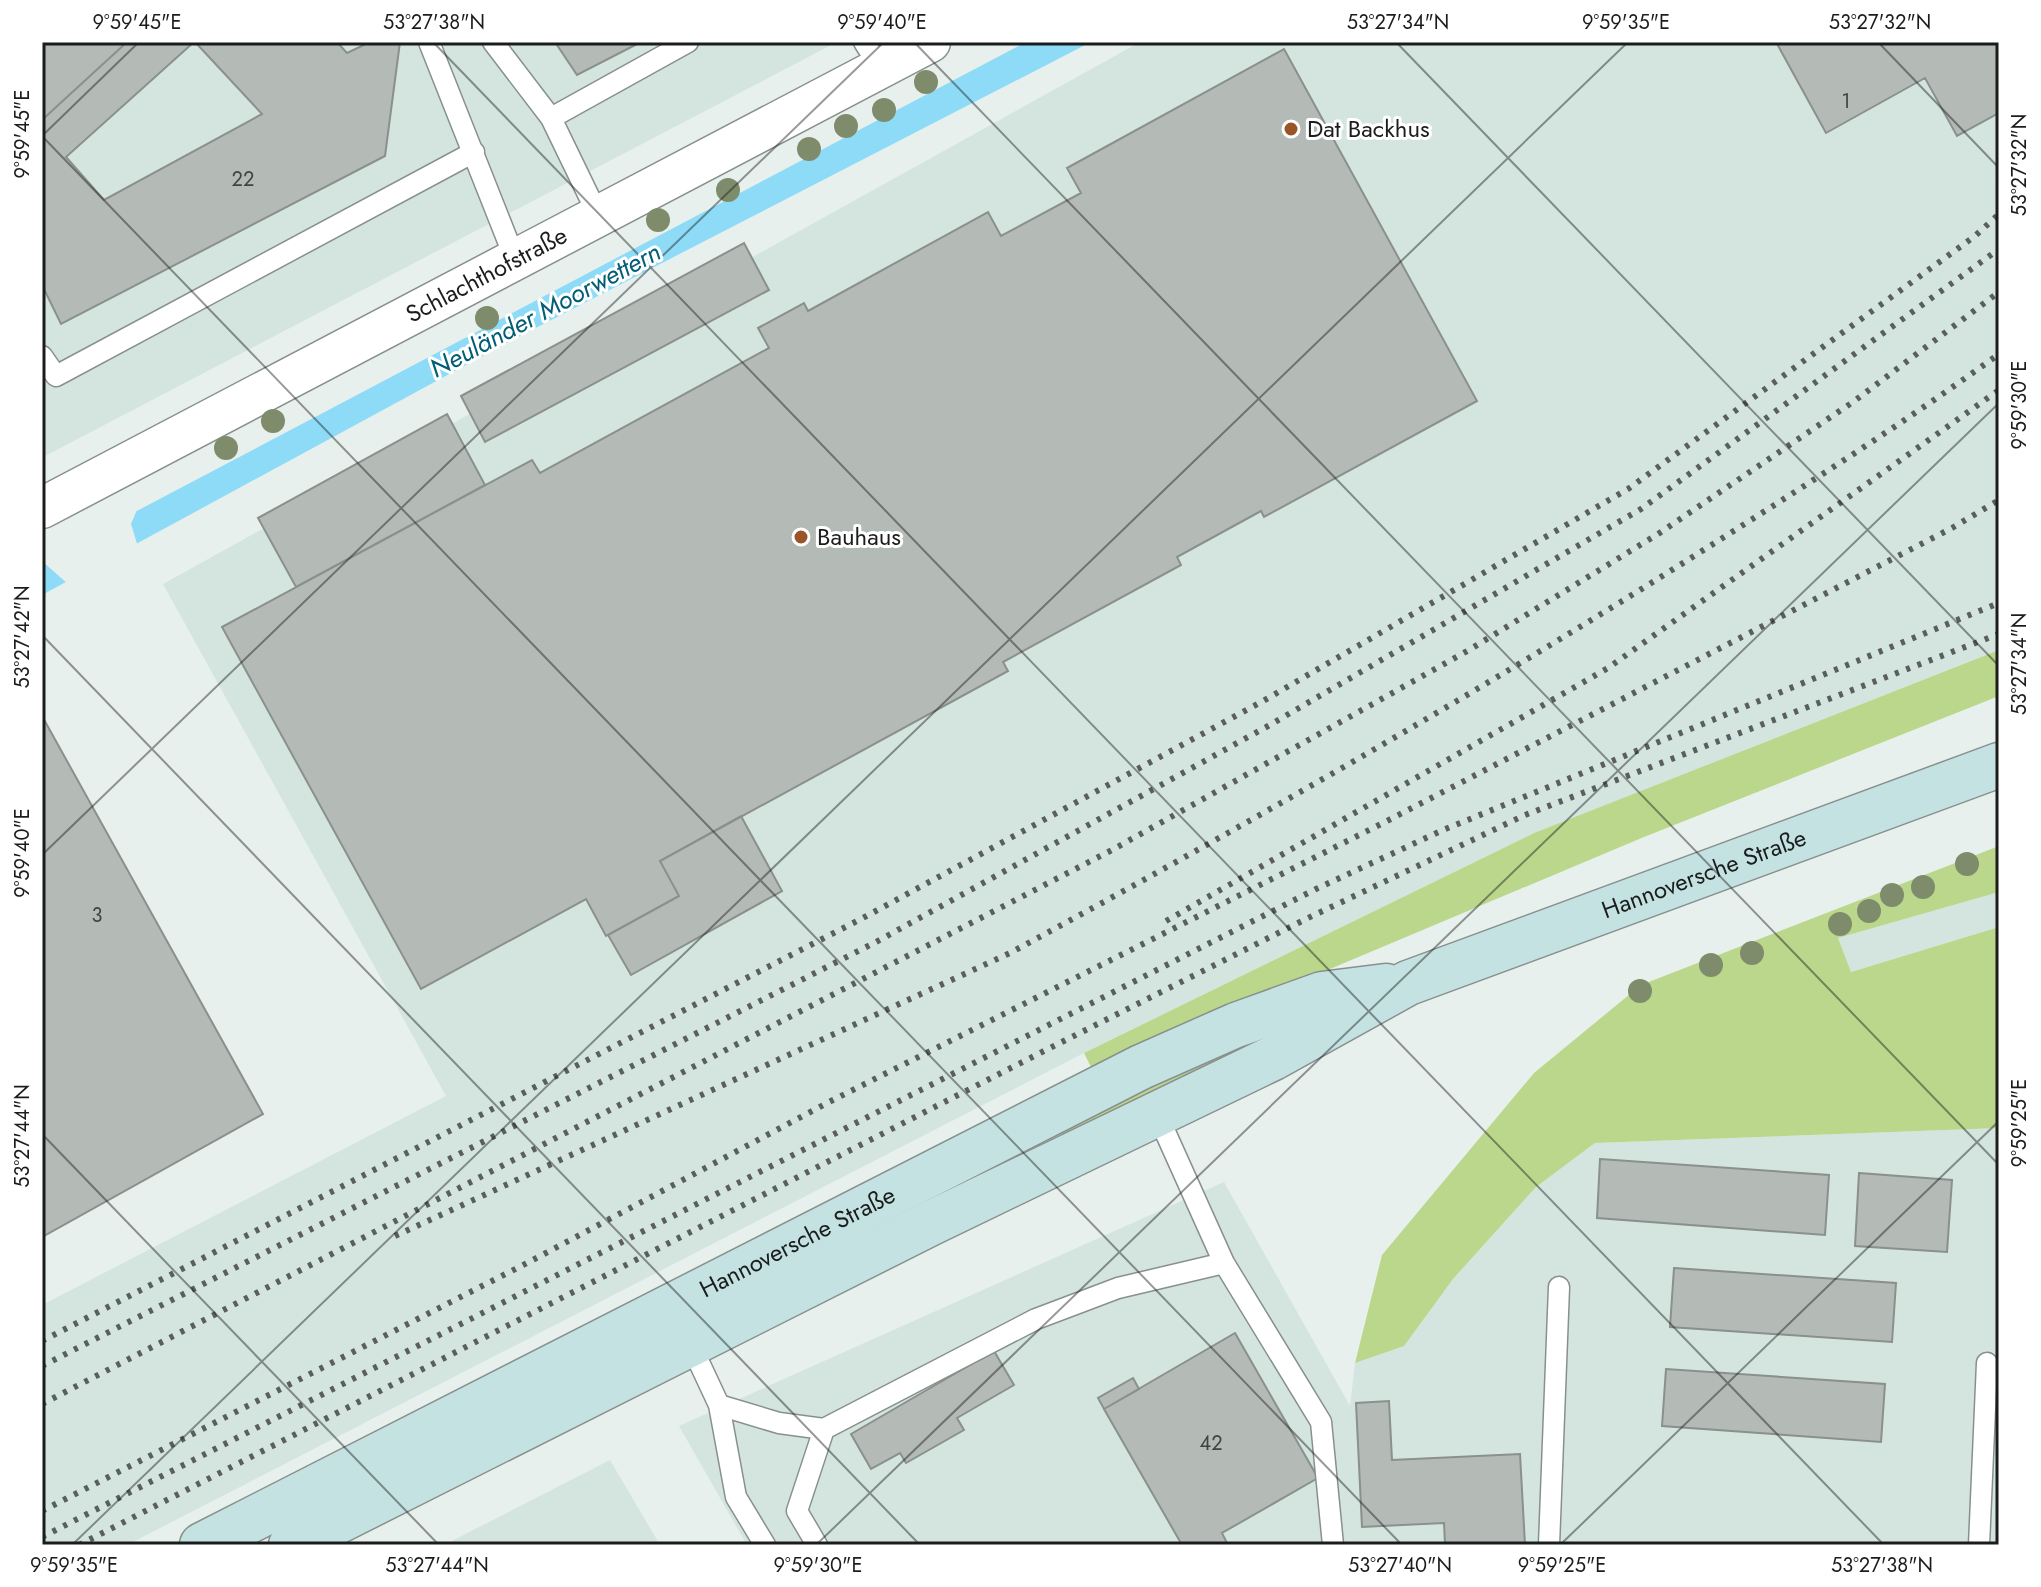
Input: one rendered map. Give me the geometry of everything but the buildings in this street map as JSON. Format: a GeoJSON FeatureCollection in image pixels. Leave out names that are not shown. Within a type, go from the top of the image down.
{"type":"FeatureCollection","features":[{"type":"Feature","properties":{"kind":"main road","name":"Hannoversche Straße"},"geometry":{"type":"LineString","coordinates":[[291,1545],[690,1343],[1273,1058],[1408,983],[1999,765]]}},
{"type":"Feature","properties":{"kind":"main road","name":"Hannoversche Straße"},"geometry":{"type":"LineString","coordinates":[[202,1545],[1141,1067],[1236,1025],[1322,994],[1408,983]]}},
{"type":"Feature","properties":{"kind":"street","name":"Schlachthofstraße"},"geometry":{"type":"LineString","coordinates":[[42,508],[598,215],[872,55],[930,42]]}},
{"type":"Feature","properties":{"kind":"lane"},"geometry":{"type":"LineString","coordinates":[[429,42],[515,259]]}},
{"type":"Feature","properties":{"kind":"lane"},"geometry":{"type":"LineString","coordinates":[[493,42],[551,118],[598,215]]}},
{"type":"Feature","properties":{"kind":"lane"},"geometry":{"type":"LineString","coordinates":[[551,118],[688,42]]}},
{"type":"Feature","properties":{"kind":"lane"},"geometry":{"type":"LineString","coordinates":[[42,356],[56,376],[474,152]]}},
{"type":"Feature","properties":{"kind":"lane"},"geometry":{"type":"LineString","coordinates":[[1157,1114],[1224,1263],[1321,1422],[1333,1545]]}},
{"type":"Feature","properties":{"kind":"lane"},"geometry":{"type":"LineString","coordinates":[[719,1405],[779,1423],[824,1429],[1036,1319],[1118,1288],[1224,1263]]}},
{"type":"Feature","properties":{"kind":"lane"},"geometry":{"type":"LineString","coordinates":[[690,1343],[731,1275]]}},
{"type":"Feature","properties":{"kind":"lane"},"geometry":{"type":"LineString","coordinates":[[1549,1545],[1559,1287]]}},
{"type":"Feature","properties":{"kind":"lane"},"geometry":{"type":"LineString","coordinates":[[596,1342],[690,1343]]}},
{"type":"Feature","properties":{"kind":"lane"},"geometry":{"type":"LineString","coordinates":[[690,1343],[719,1405],[736,1497],[765,1545]]}},
{"type":"Feature","properties":{"kind":"lane"},"geometry":{"type":"LineString","coordinates":[[1979,1545],[1987,1363]]}},
{"type":"Feature","properties":{"kind":"lane"},"geometry":{"type":"LineString","coordinates":[[817,1545],[797,1511],[824,1429]]}},
{"type":"Feature","properties":{"kind":"shaded area"},"geometry":{"type":"Polygon","coordinates":[[[42,42],[837,42],[45,456],[42,453],[42,42]]]}},
{"type":"Feature","properties":{"kind":"shaded area"},"geometry":{"type":"Polygon","coordinates":[[[1140,42],[1999,42],[1999,176],[1995,180],[1999,191],[1999,650],[1534,833],[1084,1053],[127,1545],[42,1545],[42,1305],[446,1096],[163,584],[1140,42]]]}},
{"type":"Feature","properties":{"kind":"shaded area"},"geometry":{"type":"Polygon","coordinates":[[[1999,892],[1999,927],[1851,972],[1838,938],[1999,892]]]}},
{"type":"Feature","properties":{"kind":"shaded area"},"geometry":{"type":"Polygon","coordinates":[[[1999,1128],[1999,1545],[747,1545],[679,1426],[1224,1182],[1350,1406],[1355,1363],[1404,1345],[1453,1279],[1536,1187],[1595,1143],[1999,1128]]]}},
{"type":"Feature","properties":{"kind":"shaded area"},"geometry":{"type":"Polygon","coordinates":[[[610,1460],[660,1545],[444,1545],[610,1460]]]}},
{"type":"Feature","properties":{"kind":"green space"},"geometry":{"type":"Polygon","coordinates":[[[1999,650],[1999,696],[1644,837],[1092,1069],[1084,1053],[1534,833],[1999,650]]]}},
{"type":"Feature","properties":{"kind":"green space"},"geometry":{"type":"Polygon","coordinates":[[[1999,846],[1999,892],[1838,938],[1851,972],[1999,927],[1999,1128],[1595,1143],[1536,1187],[1453,1279],[1404,1346],[1355,1363],[1382,1255],[1534,1073],[1641,985],[1999,846]]]}},
{"type":"Feature","properties":{"kind":"green space"},"geometry":{"type":"Polygon","coordinates":[[[1332,1007],[1063,1136],[1058,1132],[1060,1125],[1332,1007]]]}},
{"type":"Feature","properties":{"kind":"water","name":"Neuländer Moorwettern"},"geometry":{"type":"Polygon","coordinates":[[[1026,42],[1091,42],[499,347],[42,595],[42,561],[1026,42]]]}},
{"type":"Feature","properties":{"kind":"pier"},"geometry":{"type":"Polygon","coordinates":[[[139,505],[131,524],[138,547],[69,585],[42,561],[42,556],[139,505]]]}},
{"type":"Feature","properties":{"kind":"railway"},"geometry":{"type":"LineString","coordinates":[[42,1341],[861,919],[1263,701],[1628,489],[1975,236],[1999,214]]}},
{"type":"Feature","properties":{"kind":"railway"},"geometry":{"type":"LineString","coordinates":[[42,1366],[876,942],[1268,726],[1641,509],[1999,249]]}},
{"type":"Feature","properties":{"kind":"railway"},"geometry":{"type":"LineString","coordinates":[[42,1404],[1112,850],[1469,650],[1658,534],[1853,402],[1999,292]]}},
{"type":"Feature","properties":{"kind":"railway"},"geometry":{"type":"LineString","coordinates":[[395,1236],[1010,953],[1096,906],[1354,761],[1607,610],[1847,458],[1999,354]]}},
{"type":"Feature","properties":{"kind":"railway"},"geometry":{"type":"LineString","coordinates":[[1166,921],[1608,668],[1999,390]]}},
{"type":"Feature","properties":{"kind":"railway"},"geometry":{"type":"LineString","coordinates":[[42,1511],[529,1262],[829,1102],[1383,823],[1952,528],[1999,500]]}},
{"type":"Feature","properties":{"kind":"railway"},"geometry":{"type":"LineString","coordinates":[[42,1537],[1316,889],[1443,830],[1999,603]]}},
{"type":"Feature","properties":{"kind":"railway"},"geometry":{"type":"LineString","coordinates":[[79,1545],[1044,1051],[1308,918],[1525,815],[1999,634]]}},
{"type":"Feature","properties":{"kind":"place","name":"Dat Backhus"},"geometry":{"type":"Point","coordinates":[1291,129]}},
{"type":"Feature","properties":{"kind":"place","name":"Bauhaus"},"geometry":{"type":"Point","coordinates":[801,537]}}]}
